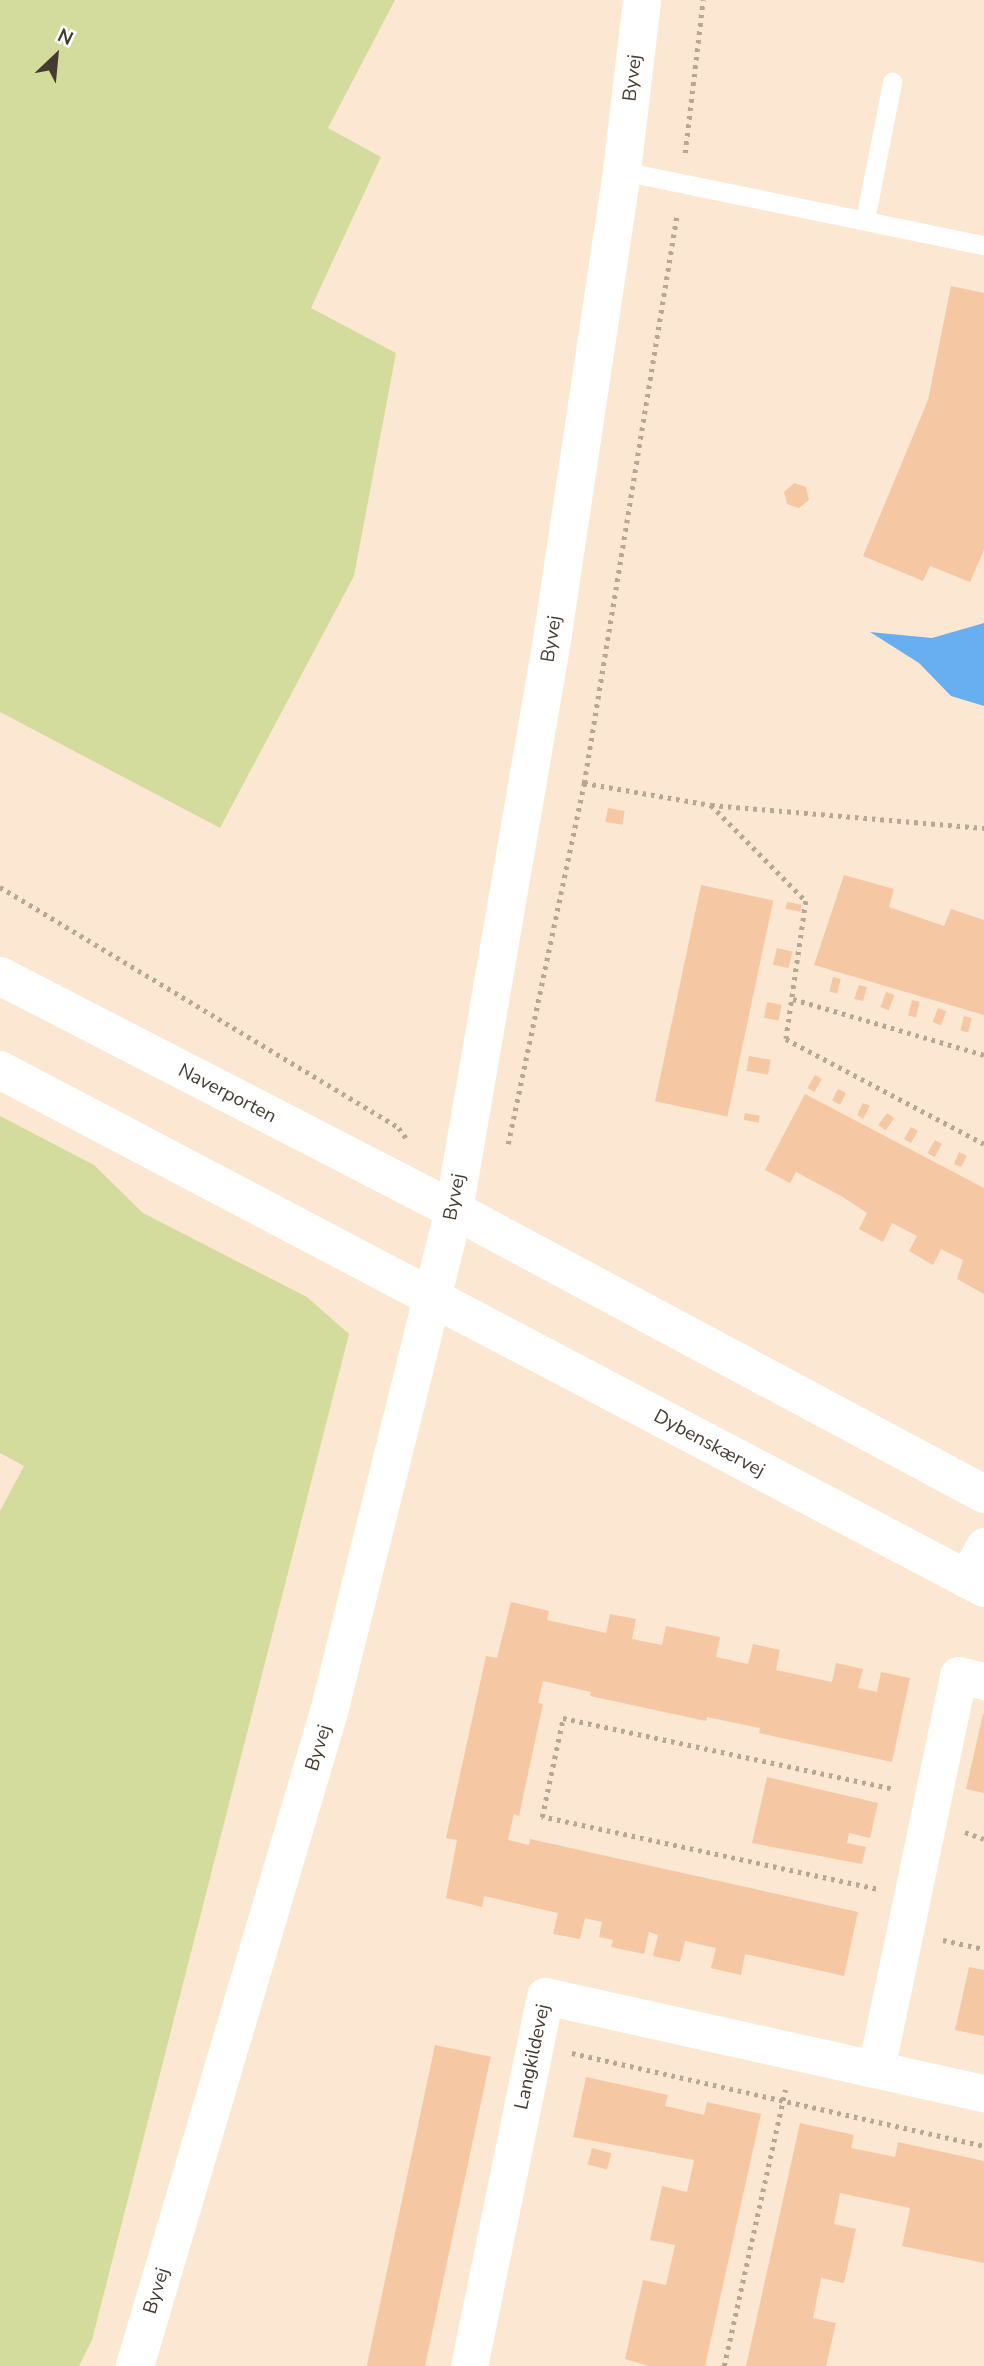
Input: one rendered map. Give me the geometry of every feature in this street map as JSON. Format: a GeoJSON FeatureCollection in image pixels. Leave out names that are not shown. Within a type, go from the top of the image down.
{"type":"FeatureCollection","features":[{"type":"Feature","properties":{"kind":"street","name":"Byvej"},"geometry":{"type":"LineString","coordinates":[[135,2366],[329,1712],[454,1210],[552,640],[622,171],[642,0]]}},
{"type":"Feature","properties":{"kind":"street","name":"Naverporten"},"geometry":{"type":"LineString","coordinates":[[0,976],[454,1210]]}},
{"type":"Feature","properties":{"kind":"street"},"geometry":{"type":"LineString","coordinates":[[0,1070],[434,1299]]}},
{"type":"Feature","properties":{"kind":"street"},"geometry":{"type":"LineString","coordinates":[[454,1210],[984,1494]]}},
{"type":"Feature","properties":{"kind":"street","name":"Dybenskærvej"},"geometry":{"type":"LineString","coordinates":[[434,1299],[975,1583]]}},
{"type":"Feature","properties":{"kind":"street"},"geometry":{"type":"LineString","coordinates":[[975,1583],[984,1546]]}},
{"type":"Feature","properties":{"kind":"street"},"geometry":{"type":"LineString","coordinates":[[876,2069],[958,1675],[984,1681]]}},
{"type":"Feature","properties":{"kind":"street","name":"Langkildevej"},"geometry":{"type":"LineString","coordinates":[[469,2366],[545,1996],[984,2093]]}},
{"type":"Feature","properties":{"kind":"lane"},"geometry":{"type":"LineString","coordinates":[[865,220],[892,82]]}},
{"type":"Feature","properties":{"kind":"lane"},"geometry":{"type":"LineString","coordinates":[[622,171],[984,245]]}},
{"type":"Feature","properties":{"kind":"path"},"geometry":{"type":"LineString","coordinates":[[504,1149],[512,1139],[584,783],[682,183],[703,0]]}},
{"type":"Feature","properties":{"kind":"path"},"geometry":{"type":"LineString","coordinates":[[584,783],[711,804],[984,828]]}},
{"type":"Feature","properties":{"kind":"path"},"geometry":{"type":"LineString","coordinates":[[711,804],[806,901],[786,1039],[984,1144]]}},
{"type":"Feature","properties":{"kind":"path"},"geometry":{"type":"LineString","coordinates":[[0,887],[399,1128],[413,1148]]}},
{"type":"Feature","properties":{"kind":"path"},"geometry":{"type":"LineString","coordinates":[[793,999],[984,1055]]}},
{"type":"Feature","properties":{"kind":"path"},"geometry":{"type":"LineString","coordinates":[[912,1897],[542,1817],[563,1718],[933,1798]]}},
{"type":"Feature","properties":{"kind":"path"},"geometry":{"type":"LineString","coordinates":[[535,2045],[984,2146]]}},
{"type":"Feature","properties":{"kind":"path"},"geometry":{"type":"LineString","coordinates":[[724,2366],[794,2051]]}},
{"type":"Feature","properties":{"kind":"green space"},"geometry":{"type":"Polygon","coordinates":[[[0,0],[395,0],[328,128],[381,157],[311,308],[396,353],[354,576],[220,828],[0,712],[0,0]]]}},
{"type":"Feature","properties":{"kind":"green space"},"geometry":{"type":"Polygon","coordinates":[[[0,1116],[94,1165],[143,1213],[307,1297],[349,1334],[92,2340],[79,2366],[0,2366],[0,1511],[24,1466],[0,1453],[0,1116]]]}},
{"type":"Feature","properties":{"kind":"water"},"geometry":{"type":"Polygon","coordinates":[[[984,623],[984,706],[951,696],[919,663],[870,632],[932,638],[984,623]]]}},
{"type":"Feature","properties":{"kind":"building"},"geometry":{"type":"Polygon","coordinates":[[[951,286],[984,293],[984,550],[970,582],[930,566],[923,581],[863,556],[928,400],[951,286]]]}},
{"type":"Feature","properties":{"kind":"building"},"geometry":{"type":"Polygon","coordinates":[[[794,483],[806,487],[809,500],[799,508],[787,504],[784,492],[794,483]]]}},
{"type":"Feature","properties":{"kind":"building"},"geometry":{"type":"Polygon","coordinates":[[[608,808],[625,811],[622,825],[606,822],[608,808]]]}},
{"type":"Feature","properties":{"kind":"building"},"geometry":{"type":"Polygon","coordinates":[[[844,875],[894,889],[889,907],[944,926],[951,909],[984,920],[984,1015],[814,965],[844,875]]]}},
{"type":"Feature","properties":{"kind":"building"},"geometry":{"type":"Polygon","coordinates":[[[701,885],[773,900],[727,1117],[655,1101],[701,885]]]}},
{"type":"Feature","properties":{"kind":"building"},"geometry":{"type":"Polygon","coordinates":[[[787,902],[802,905],[800,912],[786,909],[787,902]]]}},
{"type":"Feature","properties":{"kind":"building"},"geometry":{"type":"Polygon","coordinates":[[[777,948],[793,952],[788,968],[773,964],[777,948]]]}},
{"type":"Feature","properties":{"kind":"building"},"geometry":{"type":"Polygon","coordinates":[[[833,977],[841,979],[837,993],[829,992],[833,977]]]}},
{"type":"Feature","properties":{"kind":"building"},"geometry":{"type":"Polygon","coordinates":[[[859,985],[867,987],[863,1001],[854,999],[859,985]]]}},
{"type":"Feature","properties":{"kind":"building"},"geometry":{"type":"Polygon","coordinates":[[[886,992],[894,995],[889,1010],[880,1007],[886,992]]]}},
{"type":"Feature","properties":{"kind":"building"},"geometry":{"type":"Polygon","coordinates":[[[912,1000],[920,1002],[916,1017],[908,1016],[912,1000]]]}},
{"type":"Feature","properties":{"kind":"building"},"geometry":{"type":"Polygon","coordinates":[[[767,1002],[782,1005],[779,1021],[764,1018],[767,1002]]]}},
{"type":"Feature","properties":{"kind":"building"},"geometry":{"type":"Polygon","coordinates":[[[938,1008],[946,1011],[941,1025],[933,1022],[938,1008]]]}},
{"type":"Feature","properties":{"kind":"building"},"geometry":{"type":"Polygon","coordinates":[[[964,1016],[972,1018],[968,1032],[960,1031],[964,1016]]]}},
{"type":"Feature","properties":{"kind":"building"},"geometry":{"type":"Polygon","coordinates":[[[749,1056],[771,1060],[768,1075],[746,1071],[749,1056]]]}},
{"type":"Feature","properties":{"kind":"building"},"geometry":{"type":"Polygon","coordinates":[[[815,1075],[822,1079],[814,1092],[808,1088],[815,1075]]]}},
{"type":"Feature","properties":{"kind":"building"},"geometry":{"type":"Polygon","coordinates":[[[838,1089],[846,1093],[840,1105],[832,1101],[838,1089]]]}},
{"type":"Feature","properties":{"kind":"building"},"geometry":{"type":"Polygon","coordinates":[[[805,1094],[984,1188],[984,1294],[957,1279],[963,1260],[941,1249],[933,1265],[909,1251],[917,1236],[892,1223],[883,1242],[859,1229],[867,1213],[843,1197],[796,1172],[790,1183],[765,1170],[805,1094]]]}},
{"type":"Feature","properties":{"kind":"building"},"geometry":{"type":"Polygon","coordinates":[[[863,1103],[870,1106],[863,1119],[857,1115],[863,1103]]]}},
{"type":"Feature","properties":{"kind":"building"},"geometry":{"type":"Polygon","coordinates":[[[745,1113],[760,1116],[758,1123],[744,1120],[745,1113]]]}},
{"type":"Feature","properties":{"kind":"building"},"geometry":{"type":"Polygon","coordinates":[[[887,1113],[894,1118],[885,1130],[878,1125],[887,1113]]]}},
{"type":"Feature","properties":{"kind":"building"},"geometry":{"type":"Polygon","coordinates":[[[911,1127],[918,1131],[911,1143],[904,1139],[911,1127]]]}},
{"type":"Feature","properties":{"kind":"building"},"geometry":{"type":"Polygon","coordinates":[[[935,1140],[942,1144],[934,1157],[928,1153],[935,1140]]]}},
{"type":"Feature","properties":{"kind":"building"},"geometry":{"type":"Polygon","coordinates":[[[959,1152],[967,1156],[961,1167],[954,1164],[959,1152]]]}},
{"type":"Feature","properties":{"kind":"building"},"geometry":{"type":"Polygon","coordinates":[[[511,1602],[549,1611],[547,1620],[606,1633],[610,1614],[636,1619],[632,1639],[662,1645],[666,1626],[720,1637],[716,1657],[748,1664],[753,1644],[780,1650],[776,1670],[832,1682],[836,1663],[863,1669],[858,1688],[877,1692],[881,1672],[910,1678],[892,1762],[759,1733],[760,1728],[707,1717],[706,1721],[590,1696],[591,1692],[543,1681],[538,1703],[543,1704],[519,1816],[514,1814],[508,1840],[529,1845],[530,1839],[858,1912],[844,1976],[745,1954],[741,1975],[711,1968],[716,1948],[685,1941],[680,1962],[653,1956],[658,1935],[649,1932],[644,1954],[611,1947],[613,1940],[599,1937],[602,1922],[585,1918],[580,1939],[553,1934],[558,1913],[484,1896],[482,1907],[446,1898],[457,1840],[446,1838],[486,1656],[497,1658],[511,1602]]]}},
{"type":"Feature","properties":{"kind":"building"},"geometry":{"type":"Polygon","coordinates":[[[984,1714],[984,1793],[966,1789],[984,1714]]]}},
{"type":"Feature","properties":{"kind":"building"},"geometry":{"type":"Polygon","coordinates":[[[767,1777],[878,1803],[870,1838],[849,1833],[847,1843],[866,1847],[862,1864],[752,1843],[767,1777]]]}},
{"type":"Feature","properties":{"kind":"building"},"geometry":{"type":"Polygon","coordinates":[[[969,1967],[984,1970],[984,2036],[955,2030],[969,1967]]]}},
{"type":"Feature","properties":{"kind":"building"},"geometry":{"type":"Polygon","coordinates":[[[435,2045],[491,2057],[425,2366],[367,2366],[435,2045]]]}},
{"type":"Feature","properties":{"kind":"building"},"geometry":{"type":"Polygon","coordinates":[[[586,2077],[668,2095],[665,2106],[704,2115],[707,2102],[761,2114],[705,2366],[649,2366],[625,2359],[643,2280],[666,2285],[675,2245],[650,2240],[662,2186],[687,2192],[694,2160],[573,2137],[586,2077]]]}},
{"type":"Feature","properties":{"kind":"building"},"geometry":{"type":"Polygon","coordinates":[[[800,2123],[854,2135],[851,2148],[895,2157],[898,2142],[984,2161],[984,2263],[902,2246],[910,2208],[840,2193],[834,2224],[856,2229],[844,2283],[821,2278],[813,2318],[836,2323],[826,2366],[746,2366],[800,2123]]]}},
{"type":"Feature","properties":{"kind":"building"},"geometry":{"type":"Polygon","coordinates":[[[592,2148],[611,2153],[607,2170],[588,2164],[592,2148]]]}}]}
